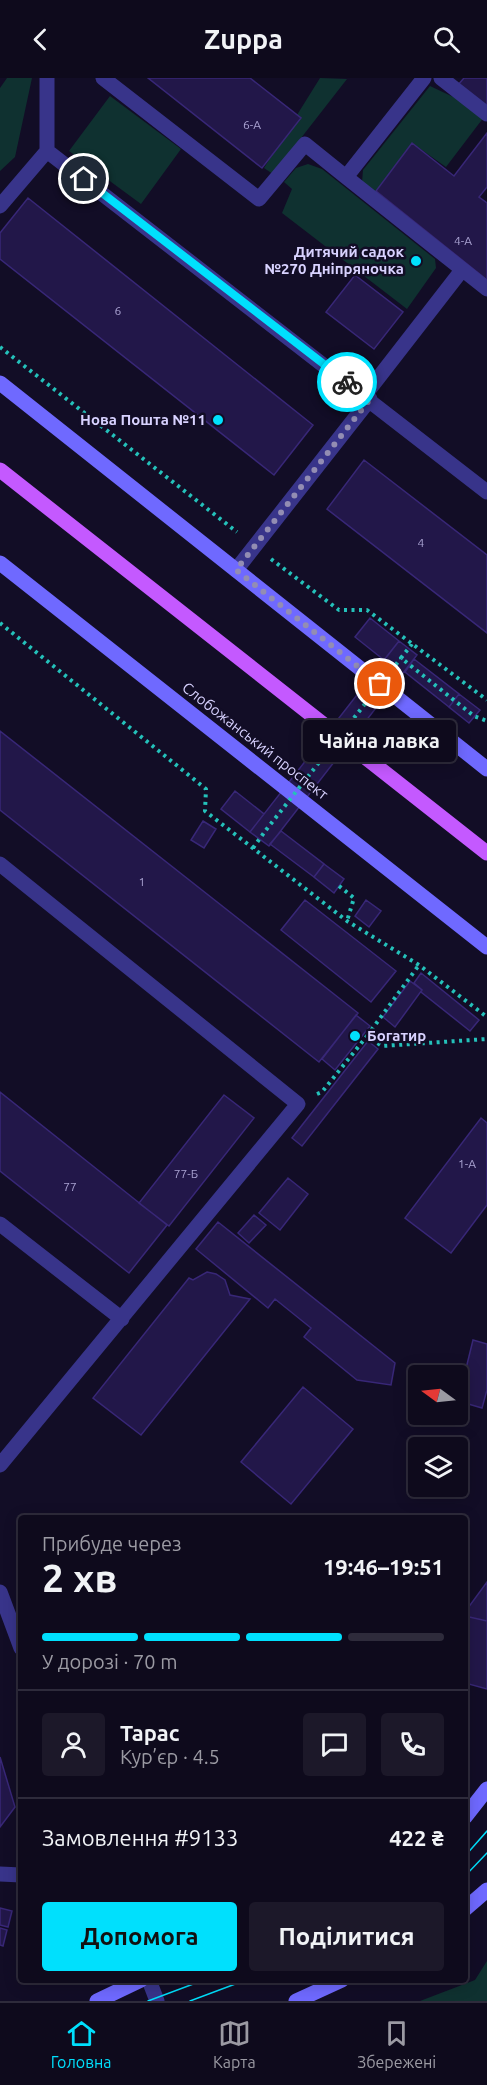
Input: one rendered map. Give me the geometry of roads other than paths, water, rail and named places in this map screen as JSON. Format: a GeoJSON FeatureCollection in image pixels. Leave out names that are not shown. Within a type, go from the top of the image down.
{"type":"FeatureCollection","features":[{"type":"Feature","properties":{"kind":"main road"},"geometry":{"type":"LineString","coordinates":[[0,383],[487,769]]}},
{"type":"Feature","properties":{"kind":"main road"},"geometry":{"type":"LineString","coordinates":[[0,470],[487,853]]}},
{"type":"Feature","properties":{"kind":"main road","name":"Слобожанський проспект"},"geometry":{"type":"LineString","coordinates":[[0,563],[487,947]]}},
{"type":"Feature","properties":{"kind":"main road"},"geometry":{"type":"LineString","coordinates":[[468,1813],[487,1789]]}},
{"type":"Feature","properties":{"kind":"main road"},"geometry":{"type":"LineString","coordinates":[[468,1906],[487,1890]]}},
{"type":"Feature","properties":{"kind":"main road"},"geometry":{"type":"LineString","coordinates":[[97,2001],[135,1983]]}},
{"type":"Feature","properties":{"kind":"main road"},"geometry":{"type":"LineString","coordinates":[[296,2001],[335,1983]]}},
{"type":"Feature","properties":{"kind":"street"},"geometry":{"type":"LineString","coordinates":[[0,206],[47,151],[47,78]]}},
{"type":"Feature","properties":{"kind":"street"},"geometry":{"type":"LineString","coordinates":[[103,78],[259,199],[305,144],[487,290]]}},
{"type":"Feature","properties":{"kind":"street"},"geometry":{"type":"LineString","coordinates":[[346,177],[424,78]]}},
{"type":"Feature","properties":{"kind":"street"},"geometry":{"type":"LineString","coordinates":[[441,78],[487,114]]}},
{"type":"Feature","properties":{"kind":"street"},"geometry":{"type":"LineString","coordinates":[[47,151],[487,492]]}},
{"type":"Feature","properties":{"kind":"street"},"geometry":{"type":"LineString","coordinates":[[236,570],[462,270]]}},
{"type":"Feature","properties":{"kind":"street"},"geometry":{"type":"LineString","coordinates":[[0,864],[298,1104],[0,1464]]}},
{"type":"Feature","properties":{"kind":"street"},"geometry":{"type":"LineString","coordinates":[[0,1224],[122,1319]]}},
{"type":"Feature","properties":{"kind":"street"},"geometry":{"type":"LineString","coordinates":[[0,1592],[18,1640]]}},
{"type":"Feature","properties":{"kind":"street"},"geometry":{"type":"LineString","coordinates":[[0,1874],[18,1875]]}},
{"type":"Feature","properties":{"kind":"street"},"geometry":{"type":"LineString","coordinates":[[150,1983],[157,2001]]}},
{"type":"Feature","properties":{"kind":"tram line"},"geometry":{"type":"LineString","coordinates":[[468,1853],[487,1831]]}},
{"type":"Feature","properties":{"kind":"tram line"},"geometry":{"type":"LineString","coordinates":[[468,1873],[487,1853]]}},
{"type":"Feature","properties":{"kind":"tram line"},"geometry":{"type":"LineString","coordinates":[[148,2001],[196,1983]]}},
{"type":"Feature","properties":{"kind":"tram line"},"geometry":{"type":"LineString","coordinates":[[190,2001],[238,1983]]}},
{"type":"Feature","properties":{"kind":"place","name":"Дитячий садок №270 Дніпряночка"},"geometry":{"type":"Point","coordinates":[416,261]}},
{"type":"Feature","properties":{"kind":"place","name":"Нова Пошта №11"},"geometry":{"type":"Point","coordinates":[218,420]}},
{"type":"Feature","properties":{"kind":"place","name":"Чайна лавка"},"geometry":{"type":"Point","coordinates":[380,684]}},
{"type":"Feature","properties":{"kind":"place","name":"Богатир"},"geometry":{"type":"Point","coordinates":[355,1036]}}]}
